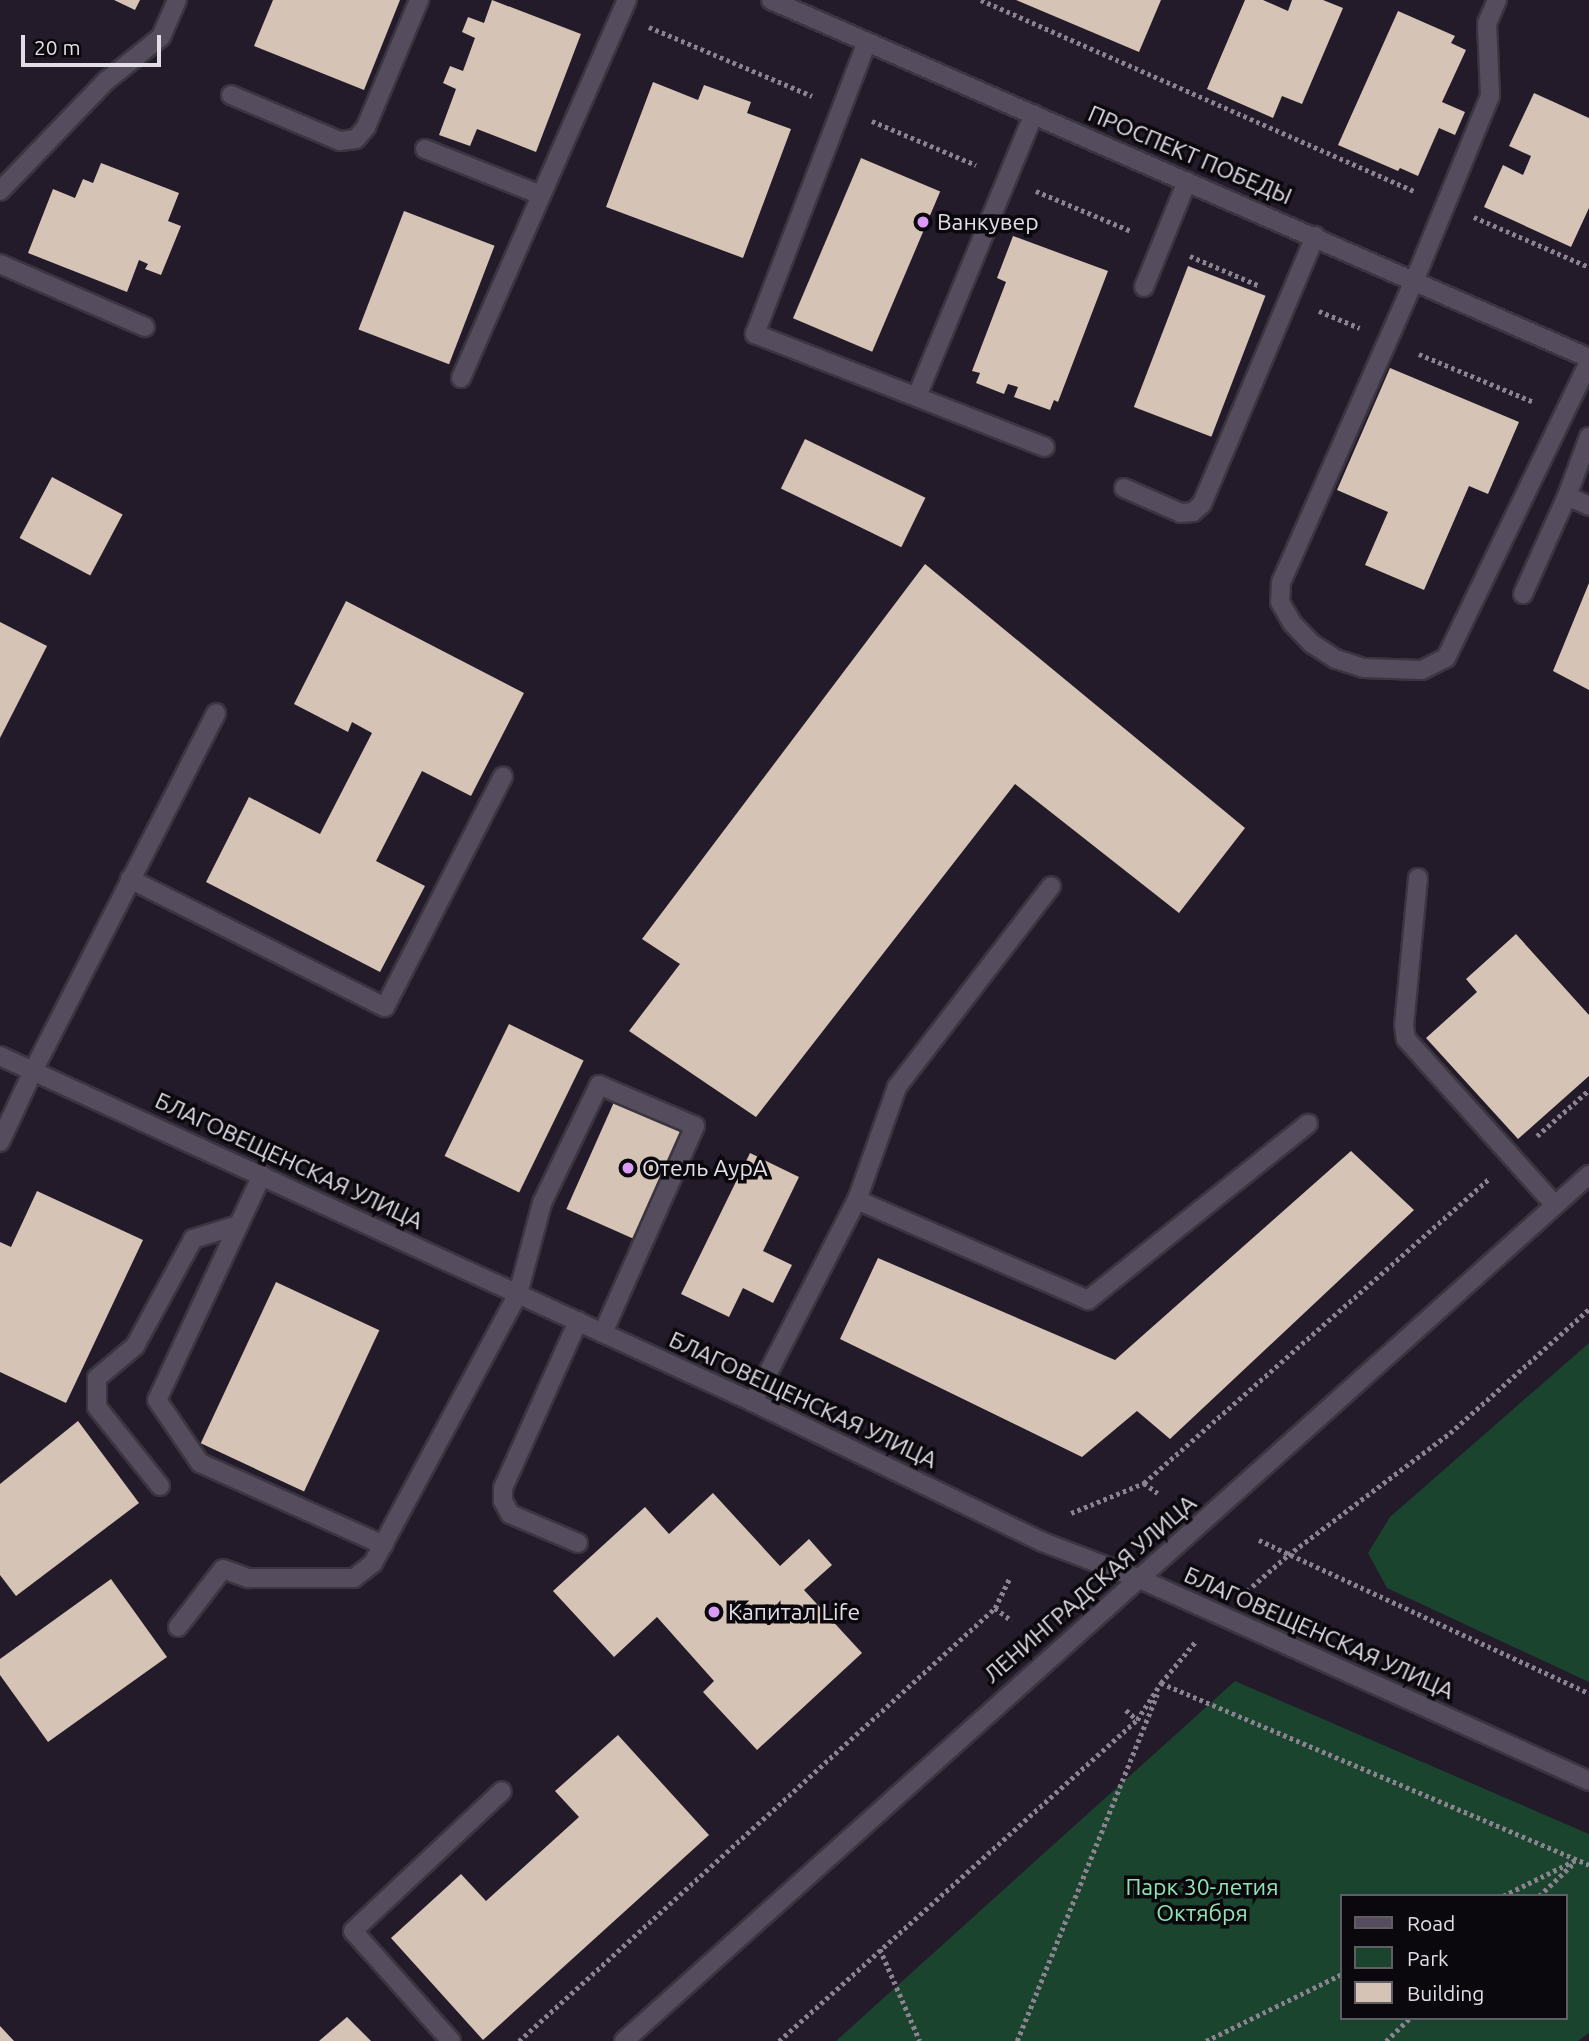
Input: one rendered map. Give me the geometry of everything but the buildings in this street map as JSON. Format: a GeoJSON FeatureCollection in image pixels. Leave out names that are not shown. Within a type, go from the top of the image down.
{"type":"FeatureCollection","features":[{"type":"Feature","properties":{"kind":"main road"},"geometry":{"type":"LineString","coordinates":[[0,191],[106,81],[161,37],[177,0]]}},
{"type":"Feature","properties":{"kind":"main road"},"geometry":{"type":"LineString","coordinates":[[231,95],[340,141],[356,139],[366,127],[419,0]]}},
{"type":"Feature","properties":{"kind":"main road","name":"ПРОСПЕКТ ПОБЕДЫ"},"geometry":{"type":"LineString","coordinates":[[771,0],[1315,236],[1589,360]]}},
{"type":"Feature","properties":{"kind":"main road"},"geometry":{"type":"LineString","coordinates":[[1497,0],[1487,23],[1490,96],[1415,281],[1281,583],[1280,602],[1292,623],[1311,643],[1336,659],[1364,667],[1422,670],[1447,658],[1589,360]]}},
{"type":"Feature","properties":{"kind":"main road"},"geometry":{"type":"LineString","coordinates":[[461,378],[624,7]]}},
{"type":"Feature","properties":{"kind":"main road"},"geometry":{"type":"LineString","coordinates":[[867,42],[755,334],[1045,447]]}},
{"type":"Feature","properties":{"kind":"main road"},"geometry":{"type":"LineString","coordinates":[[917,396],[1034,114]]}},
{"type":"Feature","properties":{"kind":"main road"},"geometry":{"type":"LineString","coordinates":[[425,149],[541,195]]}},
{"type":"Feature","properties":{"kind":"main road"},"geometry":{"type":"LineString","coordinates":[[1144,287],[1187,181]]}},
{"type":"Feature","properties":{"kind":"main road"},"geometry":{"type":"LineString","coordinates":[[1124,488],[1181,513],[1194,512],[1202,504],[1315,236]]}},
{"type":"Feature","properties":{"kind":"main road"},"geometry":{"type":"LineString","coordinates":[[0,264],[145,327]]}},
{"type":"Feature","properties":{"kind":"main road"},"geometry":{"type":"LineString","coordinates":[[1523,594],[1567,496],[1589,438]]}},
{"type":"Feature","properties":{"kind":"main road"},"geometry":{"type":"LineString","coordinates":[[1567,496],[1589,506]]}},
{"type":"Feature","properties":{"kind":"main road"},"geometry":{"type":"LineString","coordinates":[[0,1142],[33,1071],[216,713]]}},
{"type":"Feature","properties":{"kind":"main road"},"geometry":{"type":"LineString","coordinates":[[130,879],[384,1007],[503,776]]}},
{"type":"Feature","properties":{"kind":"main road"},"geometry":{"type":"LineString","coordinates":[[1419,878],[1404,1024],[1406,1039],[1555,1205]]}},
{"type":"Feature","properties":{"kind":"main road"},"geometry":{"type":"LineString","coordinates":[[753,1402],[857,1199],[897,1087],[1051,886]]}},
{"type":"Feature","properties":{"kind":"main road","name":"БЛАГОВЕЩЕНСКАЯ УЛИЦА"},"geometry":{"type":"LineString","coordinates":[[0,1056],[753,1402],[1043,1542],[1140,1579],[1589,1781]]}},
{"type":"Feature","properties":{"kind":"main road"},"geometry":{"type":"LineString","coordinates":[[178,1627],[223,1569],[248,1578],[354,1578],[373,1563],[518,1294],[542,1203],[599,1085],[695,1126],[603,1333]]}},
{"type":"Feature","properties":{"kind":"main road"},"geometry":{"type":"LineString","coordinates":[[857,1199],[1088,1300],[1308,1124]]}},
{"type":"Feature","properties":{"kind":"main road"},"geometry":{"type":"LineString","coordinates":[[262,1175],[158,1400],[200,1463],[383,1545]]}},
{"type":"Feature","properties":{"kind":"main road","name":"ЛЕНИНГРАДСКАЯ УЛИЦА"},"geometry":{"type":"LineString","coordinates":[[624,2041],[1053,1653],[1140,1579],[1589,1175]]}},
{"type":"Feature","properties":{"kind":"main road"},"geometry":{"type":"LineString","coordinates":[[160,1486],[97,1406],[97,1378],[135,1346],[193,1239],[238,1224]]}},
{"type":"Feature","properties":{"kind":"main road"},"geometry":{"type":"LineString","coordinates":[[578,1321],[503,1488],[503,1501],[510,1514],[578,1543]]}},
{"type":"Feature","properties":{"kind":"main road"},"geometry":{"type":"LineString","coordinates":[[451,2041],[353,1931],[502,1791]]}},
{"type":"Feature","properties":{"kind":"path"},"geometry":{"type":"LineString","coordinates":[[981,0],[1589,267]]}},
{"type":"Feature","properties":{"kind":"path"},"geometry":{"type":"LineString","coordinates":[[624,7],[841,108],[1564,415]]}},
{"type":"Feature","properties":{"kind":"path"},"geometry":{"type":"LineString","coordinates":[[1071,1513],[1144,1483],[1589,1090]]}},
{"type":"Feature","properties":{"kind":"path"},"geometry":{"type":"LineString","coordinates":[[779,2041],[1137,1720],[1161,1683],[1219,1616],[1288,1555],[1450,1433],[1589,1309]]}},
{"type":"Feature","properties":{"kind":"path"},"geometry":{"type":"LineString","coordinates":[[1144,1483],[1158,1493]]}},
{"type":"Feature","properties":{"kind":"path"},"geometry":{"type":"LineString","coordinates":[[1259,1540],[1589,1693]]}},
{"type":"Feature","properties":{"kind":"path"},"geometry":{"type":"LineString","coordinates":[[519,2041],[995,1608],[1010,1577]]}},
{"type":"Feature","properties":{"kind":"path"},"geometry":{"type":"LineString","coordinates":[[995,1608],[1012,1621]]}},
{"type":"Feature","properties":{"kind":"path"},"geometry":{"type":"LineString","coordinates":[[1161,1683],[1589,1866]]}},
{"type":"Feature","properties":{"kind":"path"},"geometry":{"type":"LineString","coordinates":[[1017,2041],[1161,1683]]}},
{"type":"Feature","properties":{"kind":"path"},"geometry":{"type":"LineString","coordinates":[[1126,1710],[1137,1720]]}},
{"type":"Feature","properties":{"kind":"path"},"geometry":{"type":"LineString","coordinates":[[1507,1894],[1577,1860]]}},
{"type":"Feature","properties":{"kind":"path"},"geometry":{"type":"LineString","coordinates":[[1541,1894],[1577,1860]]}},
{"type":"Feature","properties":{"kind":"path"},"geometry":{"type":"LineString","coordinates":[[880,1950],[920,2041]]}},
{"type":"Feature","properties":{"kind":"path"},"geometry":{"type":"LineString","coordinates":[[1206,2041],[1340,1975]]}},
{"type":"Feature","properties":{"kind":"path"},"geometry":{"type":"LineString","coordinates":[[1386,2041],[1408,2020]]}},
{"type":"Feature","properties":{"kind":"green space"},"geometry":{"type":"Polygon","coordinates":[[[1589,1343],[1589,1682],[1387,1588],[1368,1553],[1390,1517],[1589,1343]]]}},
{"type":"Feature","properties":{"kind":"green space","name":"Парк 30-летия Октября"},"geometry":{"type":"Polygon","coordinates":[[[1235,1681],[1589,1834],[1589,2033],[1578,2041],[836,2041],[1235,1681]]]}},
{"type":"Feature","properties":{"kind":"place","name":"Ванкувер"},"geometry":{"type":"Point","coordinates":[923,222]}},
{"type":"Feature","properties":{"kind":"place","name":"Отель АурА"},"geometry":{"type":"Point","coordinates":[628,1168]}},
{"type":"Feature","properties":{"kind":"place","name":"Капитал Life"},"geometry":{"type":"Point","coordinates":[714,1612]}}]}
